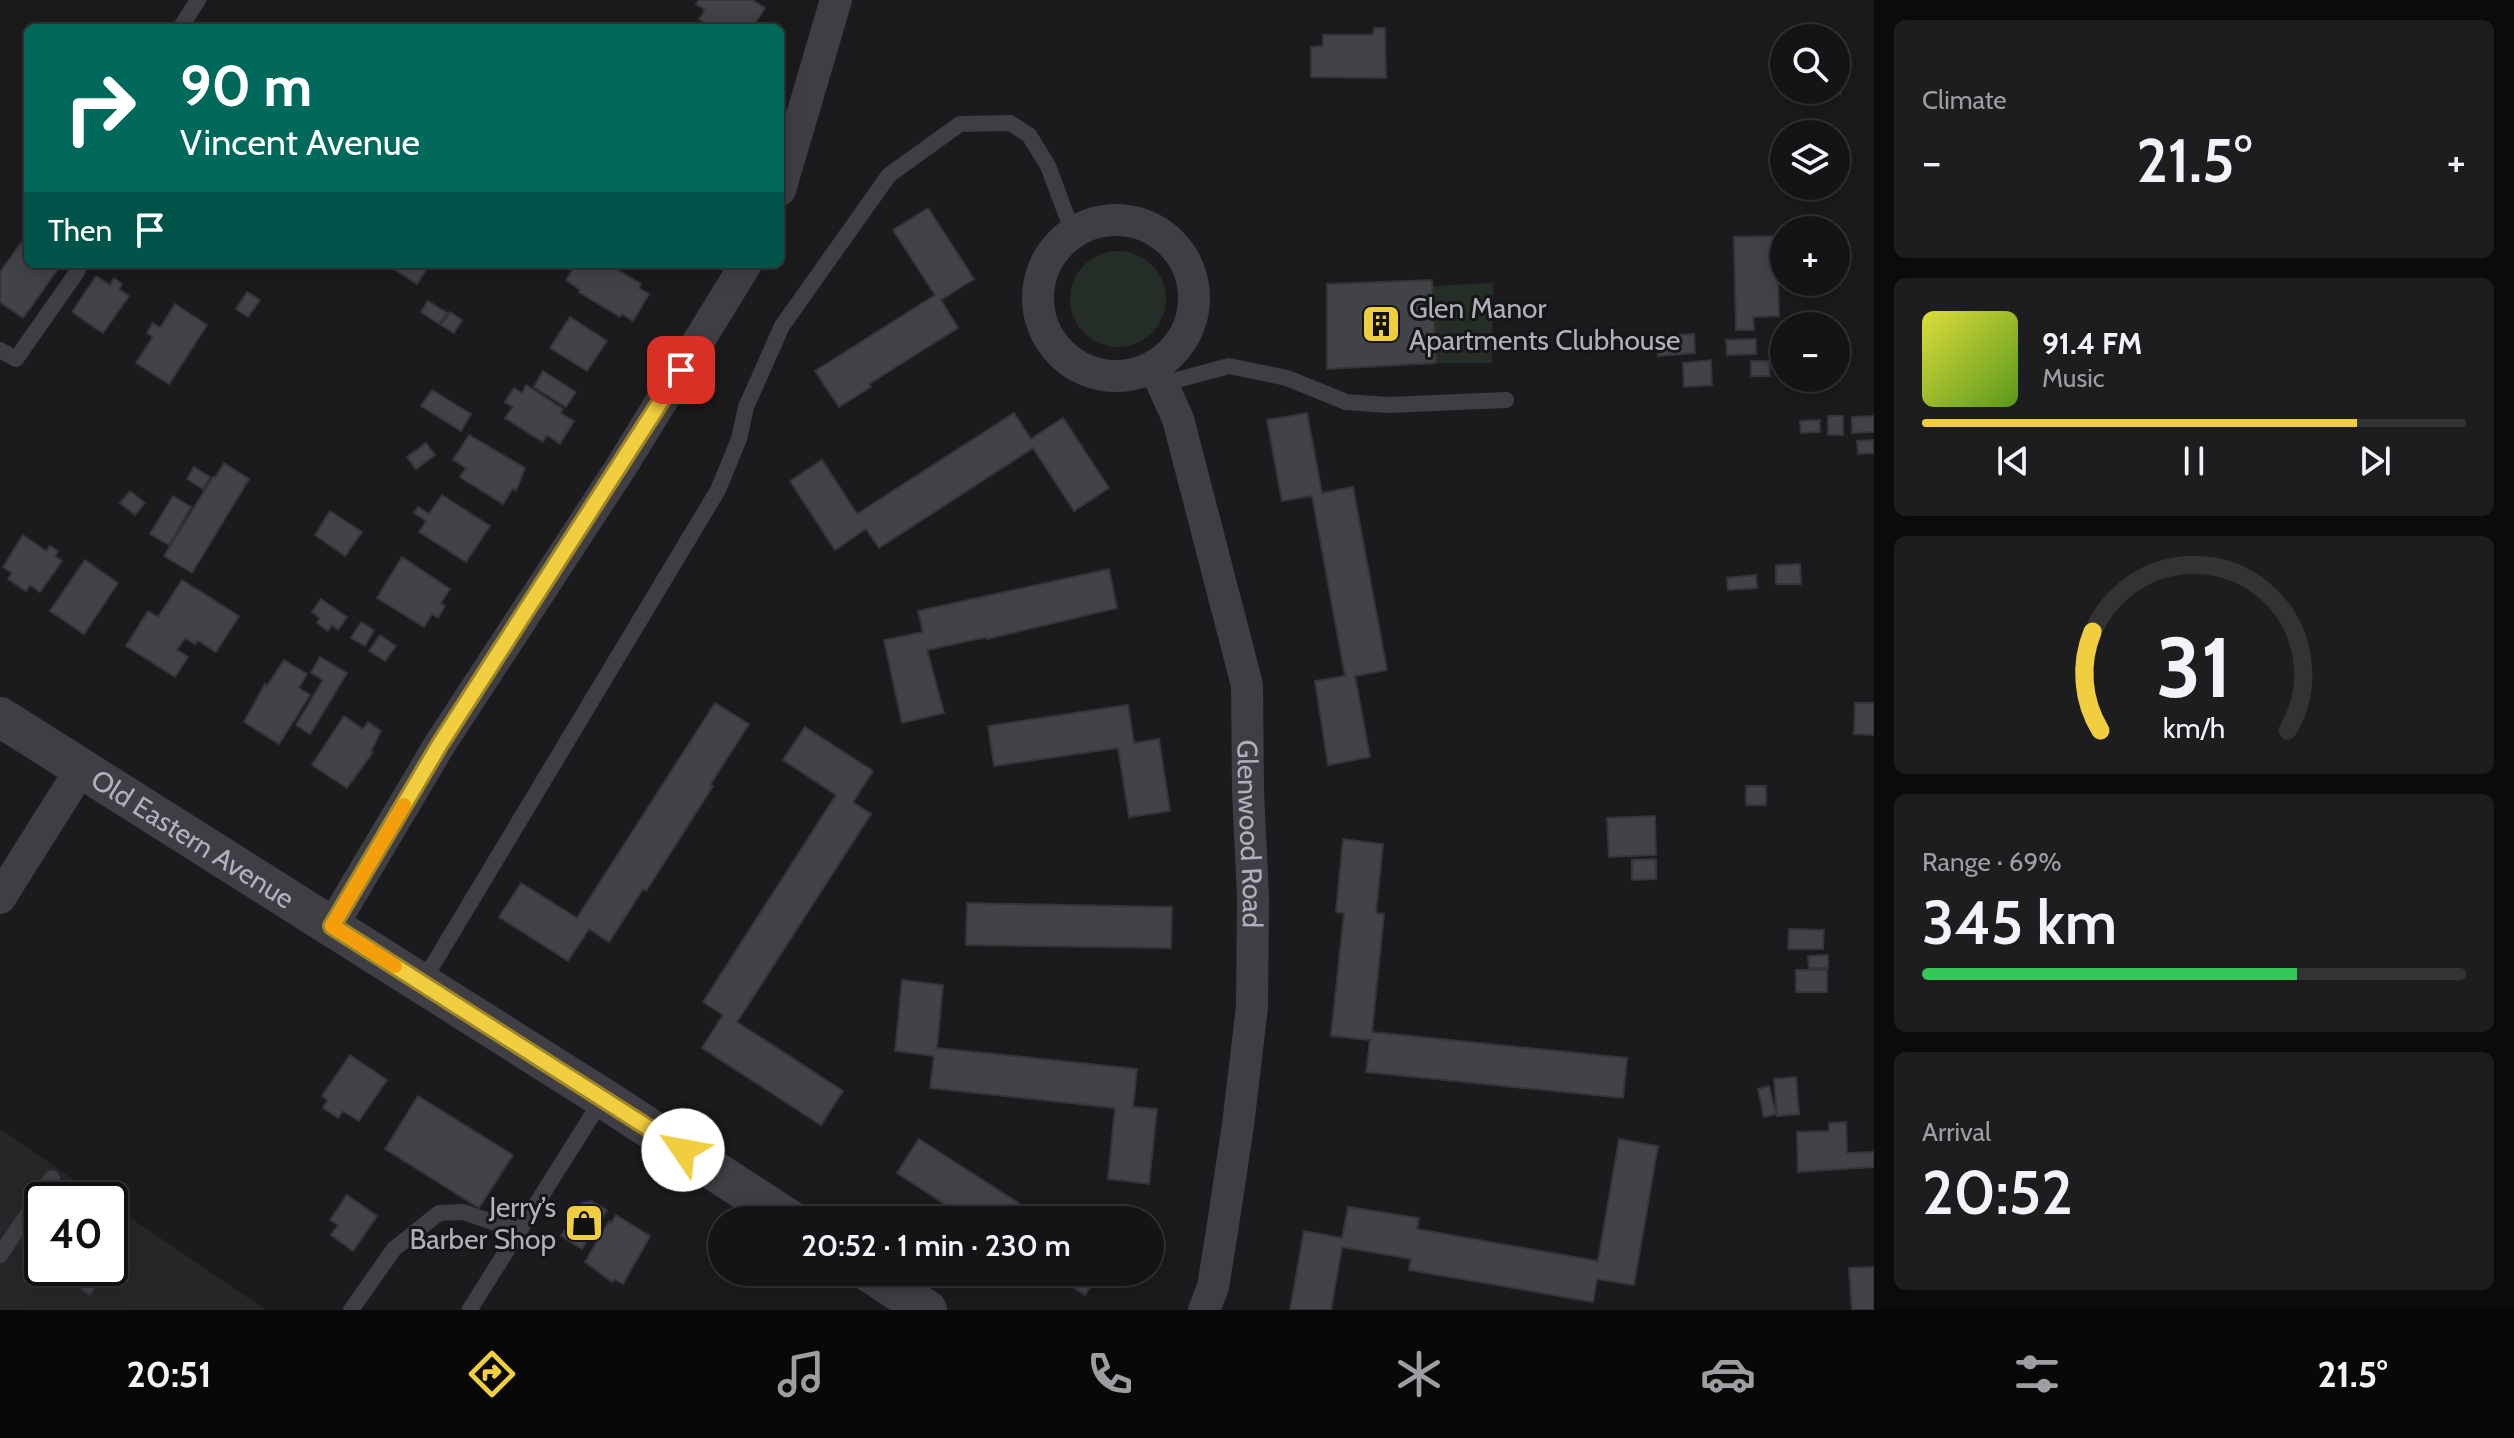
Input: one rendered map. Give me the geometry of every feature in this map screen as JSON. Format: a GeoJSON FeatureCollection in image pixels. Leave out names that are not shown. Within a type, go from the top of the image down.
{"type":"FeatureCollection","features":[{"type":"Feature","properties":{"kind":"street"},"geometry":{"type":"LineString","coordinates":[[784,176],[836,0]]}},
{"type":"Feature","properties":{"kind":"street"},"geometry":{"type":"LineString","coordinates":[[1121,220],[1145,225],[1167,238],[1183,257],[1193,280],[1194,305],[1188,330],[1158,375],[1103,375],[1078,366],[1057,349],[1044,326],[1038,300],[1042,274],[1054,251],[1073,233],[1096,222],[1121,220]]}},
{"type":"Feature","properties":{"kind":"street"},"geometry":{"type":"LineString","coordinates":[[332,926],[440,744],[621,467],[744,268]]}},
{"type":"Feature","properties":{"kind":"street","name":"Glenwood Road"},"geometry":{"type":"LineString","coordinates":[[1158,375],[1178,419],[1247,685],[1253,897],[1252,1007],[1222,1231],[1213,1287],[1204,1310]]}},
{"type":"Feature","properties":{"kind":"street","name":"Old Eastern Avenue"},"geometry":{"type":"LineString","coordinates":[[0,717],[769,1206]]}},
{"type":"Feature","properties":{"kind":"street"},"geometry":{"type":"LineString","coordinates":[[0,898],[81,769]]}},
{"type":"Feature","properties":{"kind":"street"},"geometry":{"type":"LineString","coordinates":[[890,1286],[927,1310]]}},
{"type":"Feature","properties":{"kind":"lane"},"geometry":{"type":"LineString","coordinates":[[183,24],[198,0]]}},
{"type":"Feature","properties":{"kind":"lane"},"geometry":{"type":"LineString","coordinates":[[422,983],[718,490],[739,439],[746,407],[782,326],[889,175],[960,124],[1010,123],[1029,135],[1048,166],[1073,233]]}},
{"type":"Feature","properties":{"kind":"lane"},"geometry":{"type":"LineString","coordinates":[[0,350],[16,359],[78,268]]}},
{"type":"Feature","properties":{"kind":"lane"},"geometry":{"type":"LineString","coordinates":[[1158,375],[1229,366],[1287,378],[1346,402],[1389,405],[1506,400]]}},
{"type":"Feature","properties":{"kind":"lane"},"geometry":{"type":"LineString","coordinates":[[470,1309],[603,1098]]}},
{"type":"Feature","properties":{"kind":"lane"},"geometry":{"type":"LineString","coordinates":[[0,1255],[52,1178]]}},
{"type":"Feature","properties":{"kind":"lane"},"geometry":{"type":"LineString","coordinates":[[351,1310],[394,1249],[439,1213],[463,1212],[519,1231]]}},
{"type":"Feature","properties":{"kind":"shaded area"},"geometry":{"type":"Polygon","coordinates":[[[1118,251],[1136,255],[1152,265],[1162,281],[1166,299],[1162,317],[1152,333],[1136,343],[1118,347],[1100,343],[1084,333],[1074,317],[1070,299],[1074,281],[1084,265],[1100,255],[1118,251]]]}},
{"type":"Feature","properties":{"kind":"shaded area"},"geometry":{"type":"Polygon","coordinates":[[[1493,283],[1492,363],[1436,363],[1432,286],[1493,283]]]}},
{"type":"Feature","properties":{"kind":"shaded area"},"geometry":{"type":"Polygon","coordinates":[[[0,1129],[78,1182],[24,1182],[24,1286],[128,1286],[128,1216],[266,1310],[0,1310],[0,1129]]]}},
{"type":"Feature","properties":{"kind":"building"},"geometry":{"type":"Polygon","coordinates":[[[699,0],[752,0],[765,8],[755,24],[706,24],[699,19],[705,10],[696,4],[699,0]]]}},
{"type":"Feature","properties":{"kind":"building"},"geometry":{"type":"Polygon","coordinates":[[[1374,28],[1385,28],[1386,78],[1311,77],[1311,47],[1323,46],[1323,35],[1373,35],[1374,28]]]}},
{"type":"Feature","properties":{"kind":"building"},"geometry":{"type":"Polygon","coordinates":[[[928,208],[974,279],[941,300],[958,328],[869,384],[871,387],[839,407],[815,371],[935,295],[893,230],[928,208]]]}},
{"type":"Feature","properties":{"kind":"building"},"geometry":{"type":"Polygon","coordinates":[[[1770,236],[1770,296],[1778,296],[1779,312],[1770,312],[1770,316],[1753,317],[1754,330],[1736,330],[1734,237],[1770,236]]]}},
{"type":"Feature","properties":{"kind":"building"},"geometry":{"type":"Polygon","coordinates":[[[21,243],[24,245],[24,268],[58,269],[23,318],[0,302],[0,272],[21,243]]]}},
{"type":"Feature","properties":{"kind":"building"},"geometry":{"type":"Polygon","coordinates":[[[392,268],[427,268],[417,284],[392,268]]]}},
{"type":"Feature","properties":{"kind":"building"},"geometry":{"type":"Polygon","coordinates":[[[574,268],[615,268],[641,284],[639,288],[649,294],[633,321],[622,314],[620,317],[579,292],[566,280],[574,268]]]}},
{"type":"Feature","properties":{"kind":"building"},"geometry":{"type":"Polygon","coordinates":[[[96,276],[110,285],[114,278],[122,284],[119,289],[129,296],[103,333],[72,312],[96,276]]]}},
{"type":"Feature","properties":{"kind":"building","name":"Glen Manor Apartments Clubhouse"},"geometry":{"type":"Polygon","coordinates":[[[1432,280],[1436,363],[1327,369],[1327,284],[1432,280]]]}},
{"type":"Feature","properties":{"kind":"building"},"geometry":{"type":"Polygon","coordinates":[[[247,292],[260,300],[248,317],[236,309],[247,292]]]}},
{"type":"Feature","properties":{"kind":"building"},"geometry":{"type":"Polygon","coordinates":[[[428,301],[447,313],[439,324],[421,312],[428,301]]]}},
{"type":"Feature","properties":{"kind":"building"},"geometry":{"type":"Polygon","coordinates":[[[175,304],[207,325],[169,384],[136,363],[153,337],[147,333],[153,323],[160,328],[175,304]]]}},
{"type":"Feature","properties":{"kind":"building"},"geometry":{"type":"Polygon","coordinates":[[[450,312],[462,320],[454,333],[441,325],[450,312]]]}},
{"type":"Feature","properties":{"kind":"building"},"geometry":{"type":"Polygon","coordinates":[[[570,317],[607,341],[587,371],[550,348],[570,317]]]}},
{"type":"Feature","properties":{"kind":"building"},"geometry":{"type":"Polygon","coordinates":[[[1694,334],[1695,353],[1658,356],[1658,336],[1694,334]]]}},
{"type":"Feature","properties":{"kind":"building"},"geometry":{"type":"Polygon","coordinates":[[[1756,339],[1756,354],[1727,355],[1726,340],[1756,339]]]}},
{"type":"Feature","properties":{"kind":"building"},"geometry":{"type":"Polygon","coordinates":[[[1711,360],[1712,385],[1684,387],[1683,363],[1711,360]]]}},
{"type":"Feature","properties":{"kind":"building"},"geometry":{"type":"Polygon","coordinates":[[[1751,361],[1769,361],[1770,376],[1751,376],[1751,361]]]}},
{"type":"Feature","properties":{"kind":"building"},"geometry":{"type":"Polygon","coordinates":[[[543,371],[576,392],[566,407],[534,387],[543,371]]]}},
{"type":"Feature","properties":{"kind":"building"},"geometry":{"type":"Polygon","coordinates":[[[526,385],[563,409],[560,413],[574,421],[560,444],[547,435],[543,442],[505,418],[513,407],[505,402],[514,388],[522,393],[526,385]]]}},
{"type":"Feature","properties":{"kind":"building"},"geometry":{"type":"Polygon","coordinates":[[[432,390],[471,414],[461,431],[421,406],[432,390]]]}},
{"type":"Feature","properties":{"kind":"building"},"geometry":{"type":"Polygon","coordinates":[[[1014,413],[1031,439],[1063,418],[1109,488],[1074,511],[1033,448],[879,548],[866,529],[835,550],[790,481],[822,460],[857,514],[1014,413]]]}},
{"type":"Feature","properties":{"kind":"building"},"geometry":{"type":"Polygon","coordinates":[[[1307,413],[1322,493],[1353,487],[1387,670],[1355,676],[1370,757],[1328,765],[1315,681],[1345,676],[1312,496],[1282,501],[1267,420],[1307,413]]]}},
{"type":"Feature","properties":{"kind":"building"},"geometry":{"type":"Polygon","coordinates":[[[1828,416],[1843,416],[1843,435],[1828,435],[1828,416]]]}},
{"type":"Feature","properties":{"kind":"building"},"geometry":{"type":"Polygon","coordinates":[[[1874,416],[1874,432],[1852,433],[1852,417],[1874,416]]]}},
{"type":"Feature","properties":{"kind":"building"},"geometry":{"type":"Polygon","coordinates":[[[1820,420],[1820,432],[1801,433],[1800,421],[1820,420]]]}},
{"type":"Feature","properties":{"kind":"building"},"geometry":{"type":"Polygon","coordinates":[[[469,435],[525,468],[516,491],[513,488],[503,504],[460,477],[466,468],[453,460],[469,435]]]}},
{"type":"Feature","properties":{"kind":"building"},"geometry":{"type":"Polygon","coordinates":[[[1873,440],[1874,453],[1858,454],[1857,441],[1873,440]]]}},
{"type":"Feature","properties":{"kind":"building"},"geometry":{"type":"Polygon","coordinates":[[[426,443],[435,455],[416,469],[407,457],[426,443]]]}},
{"type":"Feature","properties":{"kind":"building"},"geometry":{"type":"Polygon","coordinates":[[[224,463],[249,479],[192,573],[164,556],[224,463]]]}},
{"type":"Feature","properties":{"kind":"building"},"geometry":{"type":"Polygon","coordinates":[[[194,467],[210,477],[203,489],[187,479],[194,467]]]}},
{"type":"Feature","properties":{"kind":"building"},"geometry":{"type":"Polygon","coordinates":[[[130,491],[145,503],[135,515],[120,503],[130,491]]]}},
{"type":"Feature","properties":{"kind":"building"},"geometry":{"type":"Polygon","coordinates":[[[442,495],[490,526],[466,562],[419,532],[426,521],[414,513],[418,507],[429,514],[442,495]]]}},
{"type":"Feature","properties":{"kind":"building"},"geometry":{"type":"Polygon","coordinates":[[[173,496],[191,507],[169,545],[150,534],[173,496]]]}},
{"type":"Feature","properties":{"kind":"building"},"geometry":{"type":"Polygon","coordinates":[[[330,511],[362,532],[345,556],[315,535],[330,511]]]}},
{"type":"Feature","properties":{"kind":"building"},"geometry":{"type":"Polygon","coordinates":[[[23,535],[46,551],[50,546],[58,551],[55,556],[62,561],[40,592],[30,585],[26,591],[8,579],[12,573],[3,567],[23,535]]]}},
{"type":"Feature","properties":{"kind":"building"},"geometry":{"type":"Polygon","coordinates":[[[402,557],[450,589],[441,603],[445,606],[438,618],[432,614],[424,627],[377,598],[402,557]]]}},
{"type":"Feature","properties":{"kind":"building"},"geometry":{"type":"Polygon","coordinates":[[[85,560],[118,583],[84,634],[50,611],[85,560]]]}},
{"type":"Feature","properties":{"kind":"building"},"geometry":{"type":"Polygon","coordinates":[[[1800,564],[1801,584],[1776,584],[1776,565],[1800,564]]]}},
{"type":"Feature","properties":{"kind":"building"},"geometry":{"type":"Polygon","coordinates":[[[1109,569],[1117,608],[927,650],[944,713],[902,723],[884,640],[923,632],[918,611],[1109,569]]]}},
{"type":"Feature","properties":{"kind":"building"},"geometry":{"type":"Polygon","coordinates":[[[1756,575],[1757,588],[1728,590],[1727,578],[1756,575]]]}},
{"type":"Feature","properties":{"kind":"building"},"geometry":{"type":"Polygon","coordinates":[[[182,580],[239,616],[216,652],[197,640],[195,644],[185,638],[177,650],[188,657],[175,677],[126,646],[148,611],[158,617],[182,580]]]}},
{"type":"Feature","properties":{"kind":"building"},"geometry":{"type":"Polygon","coordinates":[[[321,599],[347,617],[338,630],[332,625],[328,631],[317,623],[320,618],[312,612],[321,599]]]}},
{"type":"Feature","properties":{"kind":"building"},"geometry":{"type":"Polygon","coordinates":[[[361,622],[374,630],[365,646],[351,638],[361,622]]]}},
{"type":"Feature","properties":{"kind":"building"},"geometry":{"type":"Polygon","coordinates":[[[380,635],[396,646],[385,661],[369,651],[380,635]]]}},
{"type":"Feature","properties":{"kind":"building"},"geometry":{"type":"Polygon","coordinates":[[[320,657],[347,673],[310,734],[296,725],[323,680],[311,673],[320,657]]]}},
{"type":"Feature","properties":{"kind":"building"},"geometry":{"type":"Polygon","coordinates":[[[284,660],[307,674],[299,688],[310,695],[279,744],[244,722],[265,684],[267,686],[284,660]]]}},
{"type":"Feature","properties":{"kind":"building"},"geometry":{"type":"Polygon","coordinates":[[[715,703],[749,724],[646,891],[643,889],[609,942],[589,929],[568,961],[499,917],[521,883],[577,918],[715,703]]]}},
{"type":"Feature","properties":{"kind":"building"},"geometry":{"type":"Polygon","coordinates":[[[1855,703],[1874,703],[1874,735],[1854,734],[1855,703]]]}},
{"type":"Feature","properties":{"kind":"building"},"geometry":{"type":"Polygon","coordinates":[[[1128,705],[1134,743],[1159,739],[1170,811],[1129,817],[1118,748],[994,766],[988,726],[1128,705]]]}},
{"type":"Feature","properties":{"kind":"building"},"geometry":{"type":"Polygon","coordinates":[[[344,716],[363,729],[368,722],[381,731],[373,752],[347,788],[312,765],[344,716]]]}},
{"type":"Feature","properties":{"kind":"building"},"geometry":{"type":"Polygon","coordinates":[[[805,727],[873,771],[853,802],[871,814],[737,1022],[843,1091],[821,1125],[702,1048],[723,1015],[703,1002],[836,795],[783,760],[805,727]]]}},
{"type":"Feature","properties":{"kind":"building"},"geometry":{"type":"Polygon","coordinates":[[[1746,786],[1766,786],[1766,805],[1746,805],[1746,786]]]}},
{"type":"Feature","properties":{"kind":"building"},"geometry":{"type":"Polygon","coordinates":[[[1655,816],[1656,855],[1609,857],[1607,818],[1655,816]]]}},
{"type":"Feature","properties":{"kind":"building"},"geometry":{"type":"Polygon","coordinates":[[[1343,839],[1383,844],[1376,913],[1384,914],[1372,1032],[1627,1058],[1623,1098],[1366,1072],[1370,1040],[1331,1036],[1344,913],[1336,912],[1343,839]]]}},
{"type":"Feature","properties":{"kind":"building"},"geometry":{"type":"Polygon","coordinates":[[[1656,859],[1656,879],[1632,880],[1632,860],[1656,859]]]}},
{"type":"Feature","properties":{"kind":"building"},"geometry":{"type":"Polygon","coordinates":[[[967,903],[1172,907],[1171,948],[966,945],[967,903]]]}},
{"type":"Feature","properties":{"kind":"building"},"geometry":{"type":"Polygon","coordinates":[[[1789,929],[1824,930],[1823,949],[1788,949],[1789,929]]]}},
{"type":"Feature","properties":{"kind":"building"},"geometry":{"type":"Polygon","coordinates":[[[1828,955],[1828,968],[1809,968],[1808,956],[1828,955]]]}},
{"type":"Feature","properties":{"kind":"building"},"geometry":{"type":"Polygon","coordinates":[[[1796,970],[1827,970],[1827,992],[1796,992],[1796,970]]]}},
{"type":"Feature","properties":{"kind":"building"},"geometry":{"type":"Polygon","coordinates":[[[902,980],[943,985],[937,1048],[1137,1069],[1133,1107],[1157,1109],[1149,1184],[1108,1179],[1115,1108],[930,1088],[934,1056],[895,1051],[902,980]]]}},
{"type":"Feature","properties":{"kind":"building"},"geometry":{"type":"Polygon","coordinates":[[[350,1055],[387,1080],[359,1121],[343,1111],[338,1118],[323,1108],[328,1100],[322,1096],[350,1055]]]}},
{"type":"Feature","properties":{"kind":"building"},"geometry":{"type":"Polygon","coordinates":[[[1796,1077],[1799,1114],[1777,1116],[1774,1079],[1796,1077]]]}},
{"type":"Feature","properties":{"kind":"building"},"geometry":{"type":"Polygon","coordinates":[[[1769,1086],[1776,1114],[1764,1117],[1758,1089],[1769,1086]]]}},
{"type":"Feature","properties":{"kind":"building"},"geometry":{"type":"Polygon","coordinates":[[[418,1096],[513,1155],[479,1208],[385,1149],[418,1096]]]}},
{"type":"Feature","properties":{"kind":"building"},"geometry":{"type":"Polygon","coordinates":[[[1846,1122],[1847,1153],[1874,1152],[1874,1167],[1798,1172],[1797,1132],[1829,1131],[1829,1123],[1846,1122]]]}},
{"type":"Feature","properties":{"kind":"building"},"geometry":{"type":"Polygon","coordinates":[[[919,1139],[1023,1206],[948,1206],[897,1173],[919,1139]]]}},
{"type":"Feature","properties":{"kind":"building"},"geometry":{"type":"Polygon","coordinates":[[[1619,1139],[1658,1146],[1634,1285],[1597,1279],[1593,1302],[1409,1270],[1411,1259],[1342,1247],[1331,1310],[1290,1310],[1304,1231],[1342,1238],[1348,1207],[1419,1218],[1417,1229],[1598,1261],[1619,1139]]]}},
{"type":"Feature","properties":{"kind":"building"},"geometry":{"type":"Polygon","coordinates":[[[347,1195],[377,1216],[353,1251],[331,1235],[338,1225],[330,1220],[347,1195]]]}},
{"type":"Feature","properties":{"kind":"building","name":"Jerry’s Barber Shop"},"geometry":{"type":"Polygon","coordinates":[[[591,1201],[607,1210],[582,1249],[561,1236],[582,1203],[591,1201]]]}},
{"type":"Feature","properties":{"kind":"building"},"geometry":{"type":"Polygon","coordinates":[[[616,1215],[650,1236],[623,1284],[614,1279],[612,1282],[585,1262],[609,1221],[611,1223],[616,1215]]]}},
{"type":"Feature","properties":{"kind":"building"},"geometry":{"type":"Polygon","coordinates":[[[1874,1267],[1874,1310],[1852,1310],[1849,1268],[1874,1267]]]}},
{"type":"Feature","properties":{"kind":"building"},"geometry":{"type":"Polygon","coordinates":[[[77,1286],[96,1286],[90,1295],[77,1286]]]}},
{"type":"Feature","properties":{"kind":"building"},"geometry":{"type":"Polygon","coordinates":[[[1071,1286],[1091,1286],[1085,1295],[1071,1286]]]}},
{"type":"Feature","properties":{"kind":"slow traffic"},"geometry":{"type":"LineString","coordinates":[[395,966],[332,926],[404,805]]}},
{"type":"Feature","properties":{"kind":"place","name":"Glen Manor Apartments Clubhouse"},"geometry":{"type":"Point","coordinates":[1381,324]}},
{"type":"Feature","properties":{"kind":"place","name":"Jerry’s Barber Shop"},"geometry":{"type":"Point","coordinates":[584,1223]}},
{"type":"Feature","properties":{"kind":"route"},"geometry":{"type":"LineString","coordinates":[[681,370],[440,744],[332,926],[683,1150]]}}]}
